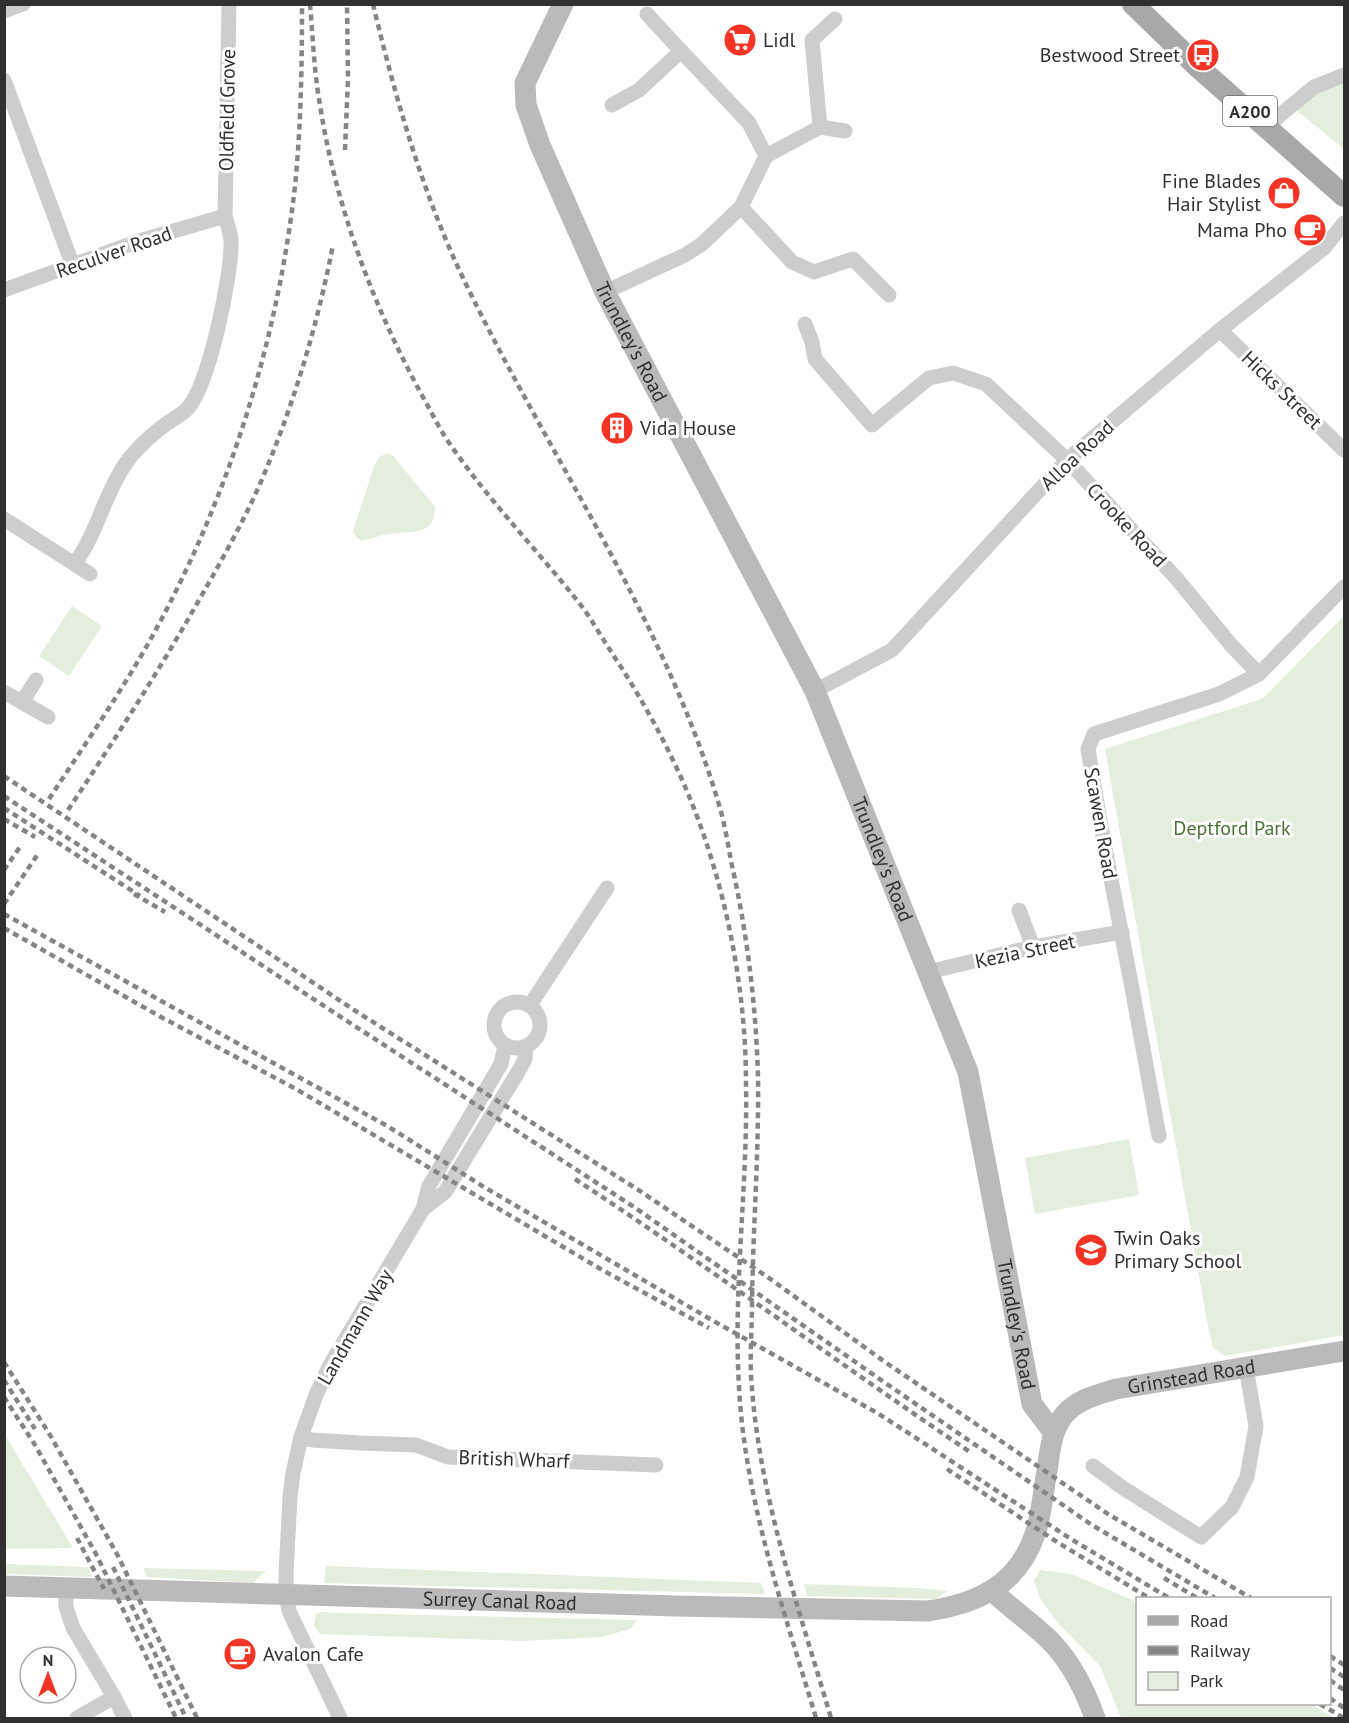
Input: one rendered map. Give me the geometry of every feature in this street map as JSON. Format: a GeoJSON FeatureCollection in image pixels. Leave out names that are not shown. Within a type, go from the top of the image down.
{"type":"FeatureCollection","features":[{"type":"Feature","properties":{"kind":"main road","name":"Trundley's Road"},"geometry":{"type":"LineString","coordinates":[[562,4],[525,83],[526,105],[540,145],[605,292],[816,691],[968,1072],[1032,1404],[1053,1432]]}},
{"type":"Feature","properties":{"kind":"main road","name":"A200"},"geometry":{"type":"LineString","coordinates":[[1133,4],[1198,67],[1344,196]]}},
{"type":"Feature","properties":{"kind":"main road","name":"Grinstead Road"},"geometry":{"type":"LineString","coordinates":[[1053,1432],[1065,1414],[1082,1399],[1116,1389],[1344,1351]]}},
{"type":"Feature","properties":{"kind":"main road"},"geometry":{"type":"LineString","coordinates":[[1053,1432],[1036,1530],[1029,1550],[1009,1579],[993,1591],[1055,1646],[1079,1680],[1095,1719]]}},
{"type":"Feature","properties":{"kind":"main road","name":"Surrey Canal Road"},"geometry":{"type":"LineString","coordinates":[[4,1586],[927,1611],[946,1608],[993,1591]]}},
{"type":"Feature","properties":{"kind":"street"},"geometry":{"type":"LineString","coordinates":[[4,11],[23,4]]}},
{"type":"Feature","properties":{"kind":"street","name":"Oldfield Grove"},"geometry":{"type":"LineString","coordinates":[[75,563],[87,547],[109,494],[124,466],[149,436],[187,410],[196,398],[220,316],[232,238],[225,216],[229,4]]}},
{"type":"Feature","properties":{"kind":"street"},"geometry":{"type":"LineString","coordinates":[[646,14],[749,123],[766,156]]}},
{"type":"Feature","properties":{"kind":"street"},"geometry":{"type":"LineString","coordinates":[[820,127],[812,40],[835,19]]}},
{"type":"Feature","properties":{"kind":"street"},"geometry":{"type":"LineString","coordinates":[[612,105],[639,90],[681,51]]}},
{"type":"Feature","properties":{"kind":"street"},"geometry":{"type":"LineString","coordinates":[[1267,126],[1314,87],[1344,75]]}},
{"type":"Feature","properties":{"kind":"street"},"geometry":{"type":"LineString","coordinates":[[4,80],[73,266]]}},
{"type":"Feature","properties":{"kind":"street"},"geometry":{"type":"LineString","coordinates":[[605,292],[685,255],[702,244],[741,207],[766,156],[820,127],[845,131]]}},
{"type":"Feature","properties":{"kind":"street"},"geometry":{"type":"LineString","coordinates":[[741,207],[792,262],[814,272],[853,259],[889,295]]}},
{"type":"Feature","properties":{"kind":"street","name":"Reculver Road"},"geometry":{"type":"LineString","coordinates":[[4,290],[136,242],[225,216]]}},
{"type":"Feature","properties":{"kind":"street","name":"Alloa Road"},"geometry":{"type":"LineString","coordinates":[[816,691],[892,650],[1067,460],[1220,330],[1324,248],[1344,223]]}},
{"type":"Feature","properties":{"kind":"street","name":"Crooke Road"},"geometry":{"type":"LineString","coordinates":[[805,324],[812,342],[814,359],[872,425],[929,378],[953,373],[986,384],[1067,460],[1177,579],[1231,645],[1259,674]]}},
{"type":"Feature","properties":{"kind":"street","name":"Hicks Street"},"geometry":{"type":"LineString","coordinates":[[1220,330],[1344,450]]}},
{"type":"Feature","properties":{"kind":"street"},"geometry":{"type":"LineString","coordinates":[[4,519],[90,574]]}},
{"type":"Feature","properties":{"kind":"street","name":"Scawen Road"},"geometry":{"type":"LineString","coordinates":[[1159,1136],[1088,749],[1094,734],[1219,694],[1259,674],[1344,587]]}},
{"type":"Feature","properties":{"kind":"street"},"geometry":{"type":"LineString","coordinates":[[22,702],[36,680]]}},
{"type":"Feature","properties":{"kind":"street"},"geometry":{"type":"LineString","coordinates":[[4,692],[48,717]]}},
{"type":"Feature","properties":{"kind":"street"},"geometry":{"type":"LineString","coordinates":[[532,1041],[519,1048],[505,1045],[495,1033],[495,1016],[500,1008],[508,1003],[517,1001],[530,1005],[607,888]]}},
{"type":"Feature","properties":{"kind":"street"},"geometry":{"type":"LineString","coordinates":[[1019,910],[1033,947]]}},
{"type":"Feature","properties":{"kind":"street","name":"Kezia Street"},"geometry":{"type":"LineString","coordinates":[[928,972],[1033,947],[1122,932]]}},
{"type":"Feature","properties":{"kind":"street","name":"Landmann Way"},"geometry":{"type":"LineString","coordinates":[[423,1209],[445,1192],[525,1059],[541,1023],[539,1015],[530,1005]]}},
{"type":"Feature","properties":{"kind":"street","name":"Landmann Way"},"geometry":{"type":"LineString","coordinates":[[340,1719],[289,1611],[286,1594],[293,1473],[316,1395],[330,1365],[423,1209],[429,1186],[501,1064],[505,1045]]}},
{"type":"Feature","properties":{"kind":"street"},"geometry":{"type":"LineString","coordinates":[[1093,1466],[1123,1488],[1201,1537],[1232,1508],[1247,1477],[1256,1426],[1248,1379]]}},
{"type":"Feature","properties":{"kind":"street","name":"British Wharf"},"geometry":{"type":"LineString","coordinates":[[302,1437],[312,1440],[416,1445],[448,1457],[656,1466]]}},
{"type":"Feature","properties":{"kind":"street"},"geometry":{"type":"LineString","coordinates":[[66,1587],[66,1607],[73,1628],[114,1696],[125,1719]]}},
{"type":"Feature","properties":{"kind":"street"},"geometry":{"type":"LineString","coordinates":[[77,1719],[114,1696]]}},
{"type":"Feature","properties":{"kind":"green space"},"geometry":{"type":"Polygon","coordinates":[[[1344,80],[1344,149],[1295,109],[1317,91],[1344,80]]]}},
{"type":"Feature","properties":{"kind":"green space"},"geometry":{"type":"Polygon","coordinates":[[[388,453],[394,457],[435,507],[434,517],[426,528],[414,532],[384,535],[362,541],[353,531],[375,464],[379,457],[388,453]]]}},
{"type":"Feature","properties":{"kind":"green space"},"geometry":{"type":"Polygon","coordinates":[[[72,606],[102,626],[69,676],[39,656],[72,606]]]}},
{"type":"Feature","properties":{"kind":"green space","name":"Deptford Park"},"geometry":{"type":"Polygon","coordinates":[[[1344,616],[1344,1335],[1225,1356],[1213,1348],[1208,1326],[1105,749],[1262,699],[1344,616]]]}},
{"type":"Feature","properties":{"kind":"green space"},"geometry":{"type":"Polygon","coordinates":[[[1129,1139],[1139,1195],[1035,1214],[1025,1158],[1129,1139]]]}},
{"type":"Feature","properties":{"kind":"green space"},"geometry":{"type":"Polygon","coordinates":[[[5,1435],[73,1548],[5,1549],[5,1435]]]}},
{"type":"Feature","properties":{"kind":"green space"},"geometry":{"type":"Polygon","coordinates":[[[5,1564],[88,1567],[92,1577],[5,1574],[5,1564]]]}},
{"type":"Feature","properties":{"kind":"green space"},"geometry":{"type":"Polygon","coordinates":[[[326,1566],[761,1583],[765,1594],[324,1583],[326,1566]]]}},
{"type":"Feature","properties":{"kind":"green space"},"geometry":{"type":"Polygon","coordinates":[[[143,1568],[266,1571],[253,1583],[147,1577],[143,1568]]]}},
{"type":"Feature","properties":{"kind":"green space"},"geometry":{"type":"Polygon","coordinates":[[[1040,1570],[1071,1574],[1136,1602],[1136,1705],[1313,1705],[1335,1718],[1121,1718],[1100,1666],[1058,1623],[1040,1598],[1034,1581],[1040,1570]]]}},
{"type":"Feature","properties":{"kind":"green space"},"geometry":{"type":"Polygon","coordinates":[[[804,1584],[947,1591],[936,1599],[807,1596],[804,1584]]]}},
{"type":"Feature","properties":{"kind":"green space"},"geometry":{"type":"Polygon","coordinates":[[[321,1612],[637,1620],[630,1629],[602,1637],[521,1641],[320,1634],[314,1626],[316,1614],[321,1612]]]}},
{"type":"Feature","properties":{"kind":"railway"},"geometry":{"type":"LineString","coordinates":[[49,799],[120,690],[160,622],[209,519],[248,411],[277,299],[295,186],[301,95],[302,4]]}},
{"type":"Feature","properties":{"kind":"railway"},"geometry":{"type":"LineString","coordinates":[[310,4],[318,93],[336,182],[359,256],[389,329],[448,441],[483,488],[580,604],[637,693],[684,783],[712,860],[734,955],[745,1051],[745,1159],[738,1311],[739,1387],[743,1430],[749,1472],[768,1555],[816,1718]]}},
{"type":"Feature","properties":{"kind":"railway"},"geometry":{"type":"LineString","coordinates":[[345,150],[348,79],[347,4]]}},
{"type":"Feature","properties":{"kind":"railway"},"geometry":{"type":"LineString","coordinates":[[373,4],[419,168],[456,263],[489,331],[634,598],[667,666],[696,736],[720,808],[746,941],[757,1050],[758,1133],[751,1357],[755,1419],[781,1549],[831,1718]]}},
{"type":"Feature","properties":{"kind":"railway"},"geometry":{"type":"LineString","coordinates":[[68,810],[171,649],[240,526],[272,455],[303,366],[333,245]]}},
{"type":"Feature","properties":{"kind":"railway"},"geometry":{"type":"LineString","coordinates":[[4,776],[354,1010],[640,1191],[1108,1514],[1249,1597]]}},
{"type":"Feature","properties":{"kind":"railway"},"geometry":{"type":"LineString","coordinates":[[4,796],[634,1207],[1092,1525],[1213,1597]]}},
{"type":"Feature","properties":{"kind":"railway"},"geometry":{"type":"LineString","coordinates":[[4,808],[140,896]]}},
{"type":"Feature","properties":{"kind":"railway"},"geometry":{"type":"LineString","coordinates":[[4,819],[35,837]]}},
{"type":"Feature","properties":{"kind":"railway"},"geometry":{"type":"LineString","coordinates":[[4,870],[22,844]]}},
{"type":"Feature","properties":{"kind":"railway"},"geometry":{"type":"LineString","coordinates":[[4,904],[38,854]]}},
{"type":"Feature","properties":{"kind":"railway"},"geometry":{"type":"LineString","coordinates":[[134,894],[165,912]]}},
{"type":"Feature","properties":{"kind":"railway"},"geometry":{"type":"LineString","coordinates":[[4,914],[389,1127],[484,1187],[710,1319],[879,1414],[1071,1539],[1167,1597]]}},
{"type":"Feature","properties":{"kind":"railway"},"geometry":{"type":"LineString","coordinates":[[4,928],[161,1017],[296,1089],[604,1271],[709,1328]]}},
{"type":"Feature","properties":{"kind":"railway"},"geometry":{"type":"LineString","coordinates":[[575,1179],[970,1452]]}},
{"type":"Feature","properties":{"kind":"railway"},"geometry":{"type":"LineString","coordinates":[[4,1362],[50,1435],[117,1554],[197,1718]]}},
{"type":"Feature","properties":{"kind":"railway"},"geometry":{"type":"LineString","coordinates":[[4,1380],[35,1429]]}},
{"type":"Feature","properties":{"kind":"railway"},"geometry":{"type":"LineString","coordinates":[[4,1397],[35,1445],[96,1554],[176,1718]]}},
{"type":"Feature","properties":{"kind":"railway"},"geometry":{"type":"LineString","coordinates":[[947,1469],[1057,1542],[1147,1597]]}},
{"type":"Feature","properties":{"kind":"railway"},"geometry":{"type":"LineString","coordinates":[[77,1538],[104,1589]]}},
{"type":"Feature","properties":{"kind":"railway"},"geometry":{"type":"LineString","coordinates":[[113,1567],[186,1718]]}},
{"type":"Feature","properties":{"kind":"railway"},"geometry":{"type":"LineString","coordinates":[[1164,1578],[1195,1597]]}},
{"type":"Feature","properties":{"kind":"railway"},"geometry":{"type":"LineString","coordinates":[[1331,1657],[1344,1665]]}},
{"type":"Feature","properties":{"kind":"railway"},"geometry":{"type":"LineString","coordinates":[[1331,1669],[1344,1677]]}},
{"type":"Feature","properties":{"kind":"railway"},"geometry":{"type":"LineString","coordinates":[[1331,1681],[1344,1690]]}},
{"type":"Feature","properties":{"kind":"railway"},"geometry":{"type":"LineString","coordinates":[[1331,1699],[1344,1708]]}},
{"type":"Feature","properties":{"kind":"railway"},"geometry":{"type":"LineString","coordinates":[[1322,1705],[1344,1718]]}},
{"type":"Feature","properties":{"kind":"place","name":"Lidl"},"geometry":{"type":"Point","coordinates":[740,40]}},
{"type":"Feature","properties":{"kind":"place","name":"Bestwood Street"},"geometry":{"type":"Point","coordinates":[1203,55]}},
{"type":"Feature","properties":{"kind":"place","name":"Fine Blades Hair Stylist"},"geometry":{"type":"Point","coordinates":[1284,193]}},
{"type":"Feature","properties":{"kind":"place","name":"Mama Pho"},"geometry":{"type":"Point","coordinates":[1310,230]}},
{"type":"Feature","properties":{"kind":"place","name":"Vida House"},"geometry":{"type":"Point","coordinates":[617,428]}},
{"type":"Feature","properties":{"kind":"place","name":"Twin Oaks Primary School"},"geometry":{"type":"Point","coordinates":[1091,1250]}},
{"type":"Feature","properties":{"kind":"place","name":"Avalon Cafe"},"geometry":{"type":"Point","coordinates":[240,1654]}}]}
